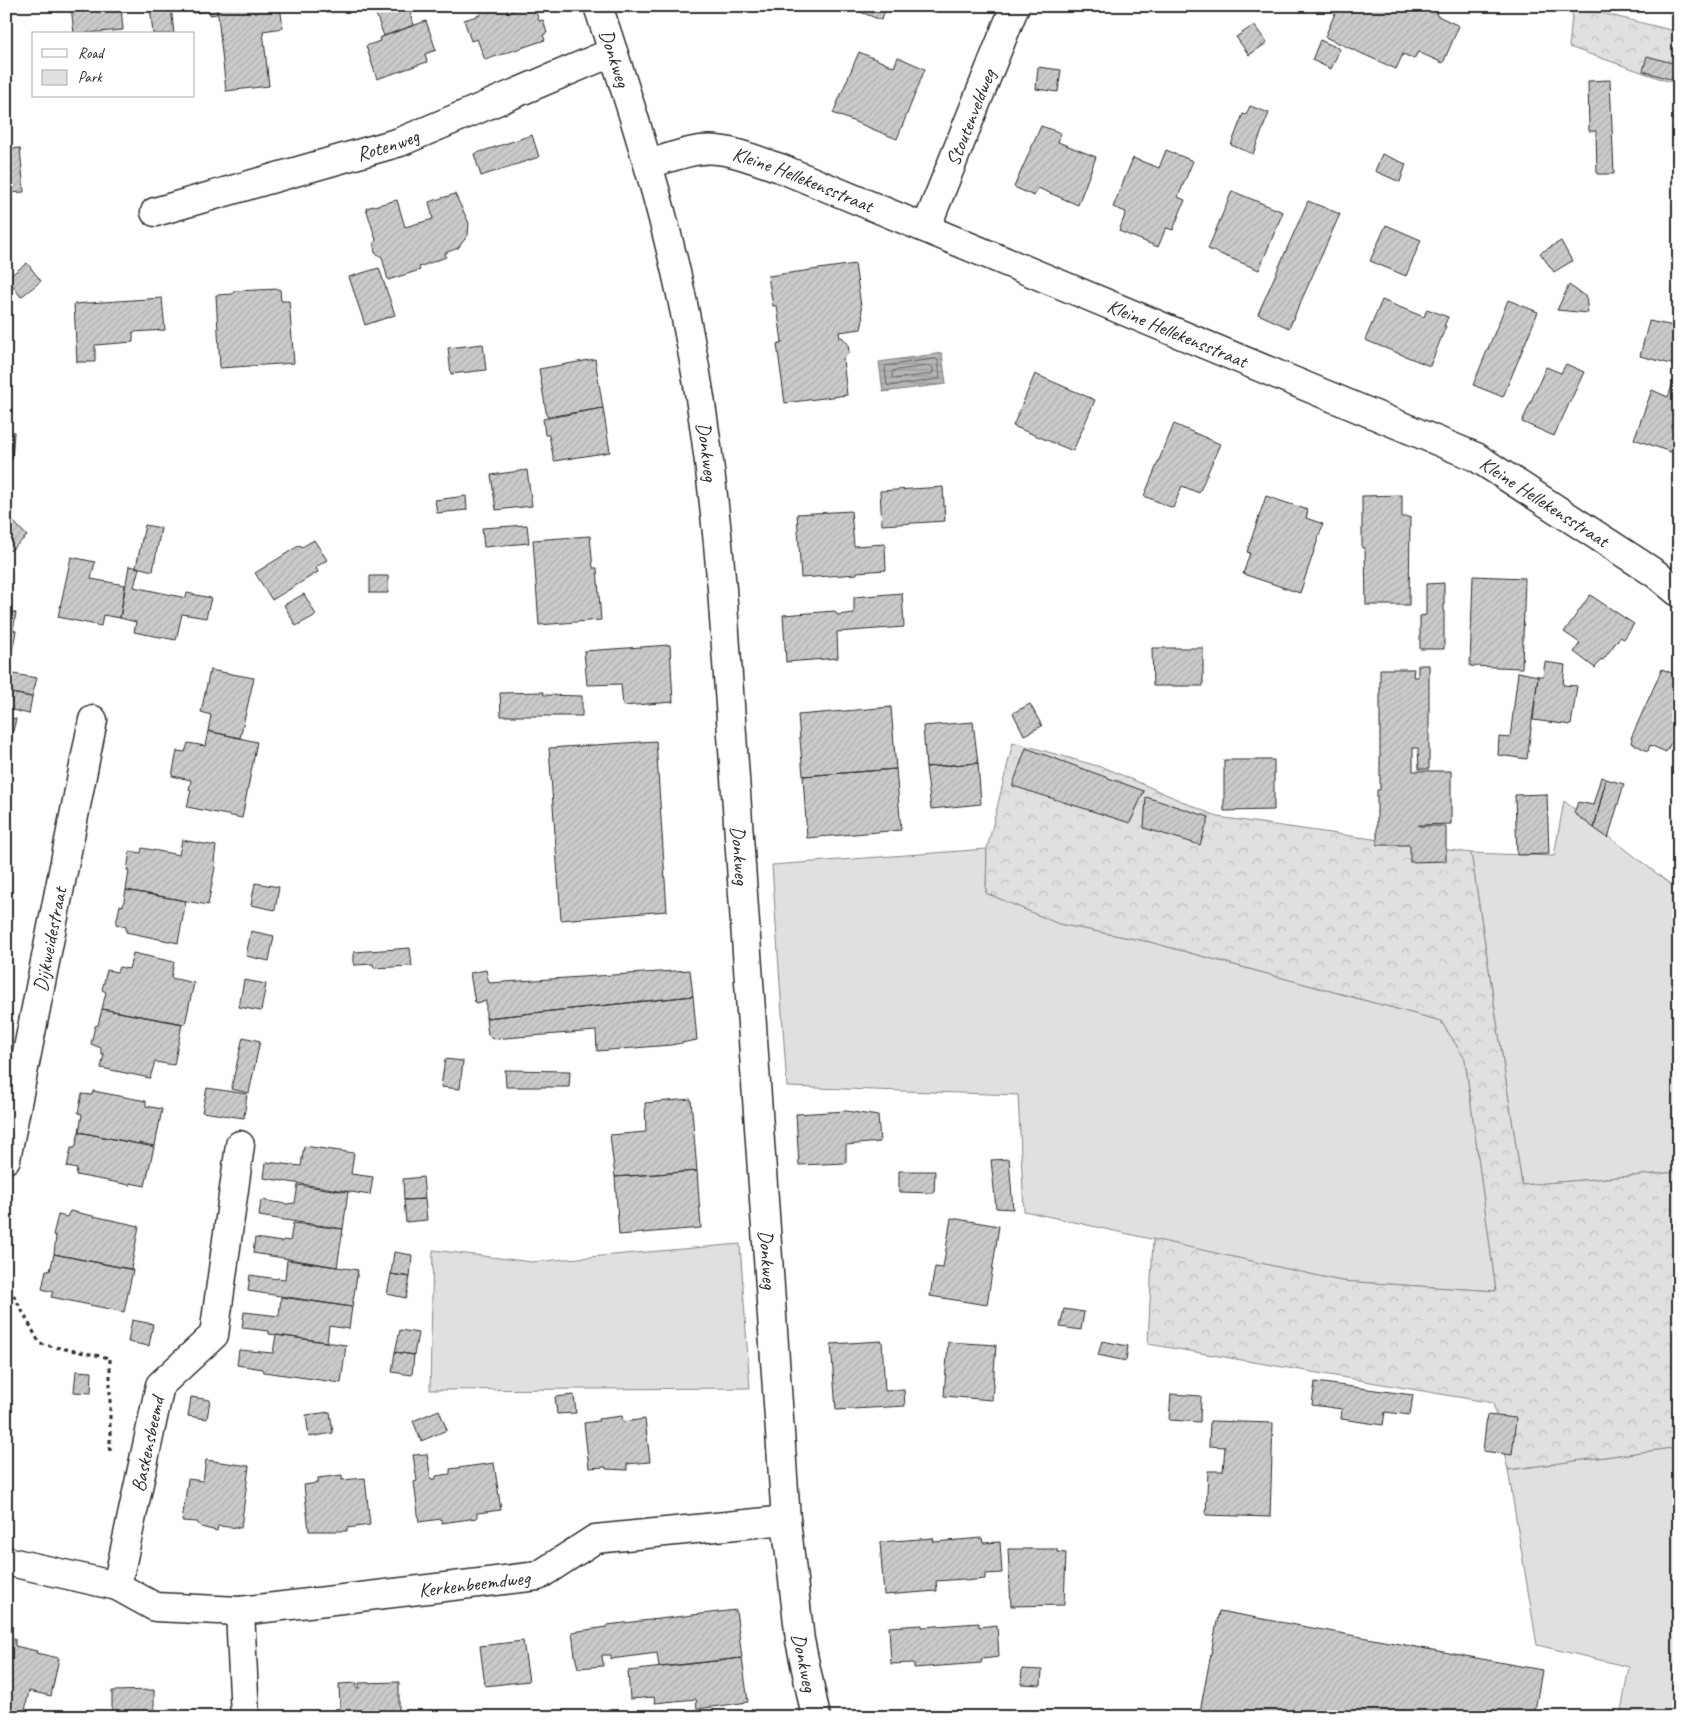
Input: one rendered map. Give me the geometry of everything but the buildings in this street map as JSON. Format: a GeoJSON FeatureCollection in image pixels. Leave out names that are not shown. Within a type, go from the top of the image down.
{"type":"FeatureCollection","features":[{"type":"Feature","properties":{"kind":"street","name":"Donkweg"},"geometry":{"type":"LineString","coordinates":[[598,6],[649,164],[689,332],[702,406],[713,489],[722,588],[786,1520],[800,1640],[816,1717]]}},
{"type":"Feature","properties":{"kind":"street","name":"Stoutenveldweg"},"geometry":{"type":"LineString","coordinates":[[926,228],[1015,6]]}},
{"type":"Feature","properties":{"kind":"street","name":"Rotenweg"},"geometry":{"type":"LineString","coordinates":[[155,212],[400,142],[613,52]]}},
{"type":"Feature","properties":{"kind":"street","name":"Kleine Hellekensstraat"},"geometry":{"type":"LineString","coordinates":[[649,164],[696,151],[720,151],[780,168],[1476,457],[1656,574],[1679,593]]}},
{"type":"Feature","properties":{"kind":"street","name":"Dijkweidestraat"},"geometry":{"type":"LineString","coordinates":[[6,1160],[93,720]]}},
{"type":"Feature","properties":{"kind":"street","name":"Baskensbeemd"},"geometry":{"type":"LineString","coordinates":[[116,1586],[160,1385],[214,1336],[240,1145]]}},
{"type":"Feature","properties":{"kind":"street","name":"Kerkenbeemdweg"},"geometry":{"type":"LineString","coordinates":[[6,1561],[116,1586],[155,1607],[240,1611],[538,1576],[595,1539],[786,1520]]}},
{"type":"Feature","properties":{"kind":"street"},"geometry":{"type":"LineString","coordinates":[[240,1611],[245,1717]]}},
{"type":"Feature","properties":{"kind":"path"},"geometry":{"type":"LineString","coordinates":[[6,1281],[40,1344],[110,1358],[110,1455]]}},
{"type":"Feature","properties":{"kind":"green space"},"geometry":{"type":"Polygon","coordinates":[[[1573,6],[1679,32],[1679,85],[1569,47],[1573,6]]]}},
{"type":"Feature","properties":{"kind":"green space"},"geometry":{"type":"Polygon","coordinates":[[[1013,742],[1108,769],[1218,817],[1471,853],[1522,1185],[1679,1172],[1679,1447],[1508,1470],[1493,1403],[1148,1344],[1153,1239],[1341,1281],[1496,1291],[1465,1059],[1441,1021],[1150,942],[1059,924],[986,893],[987,849],[1013,742]]]}},
{"type":"Feature","properties":{"kind":"green space"},"geometry":{"type":"Polygon","coordinates":[[[1564,801],[1679,891],[1679,1172],[1522,1185],[1471,853],[1554,856],[1564,801]]]}},
{"type":"Feature","properties":{"kind":"green space"},"geometry":{"type":"Polygon","coordinates":[[[987,849],[986,893],[1059,924],[1150,942],[1441,1021],[1465,1059],[1496,1291],[1341,1281],[1024,1211],[1018,1095],[787,1087],[772,865],[987,849]]]}},
{"type":"Feature","properties":{"kind":"green space"},"geometry":{"type":"Polygon","coordinates":[[[740,1244],[750,1388],[430,1390],[433,1250],[532,1262],[740,1244]]]}},
{"type":"Feature","properties":{"kind":"green space"},"geometry":{"type":"Polygon","coordinates":[[[1679,1447],[1679,1717],[1620,1717],[1629,1667],[1537,1645],[1508,1470],[1679,1447]]]}},
{"type":"Feature","properties":{"kind":"water"},"geometry":{"type":"Polygon","coordinates":[[[942,353],[946,384],[883,392],[879,362],[942,353]]]}}]}
